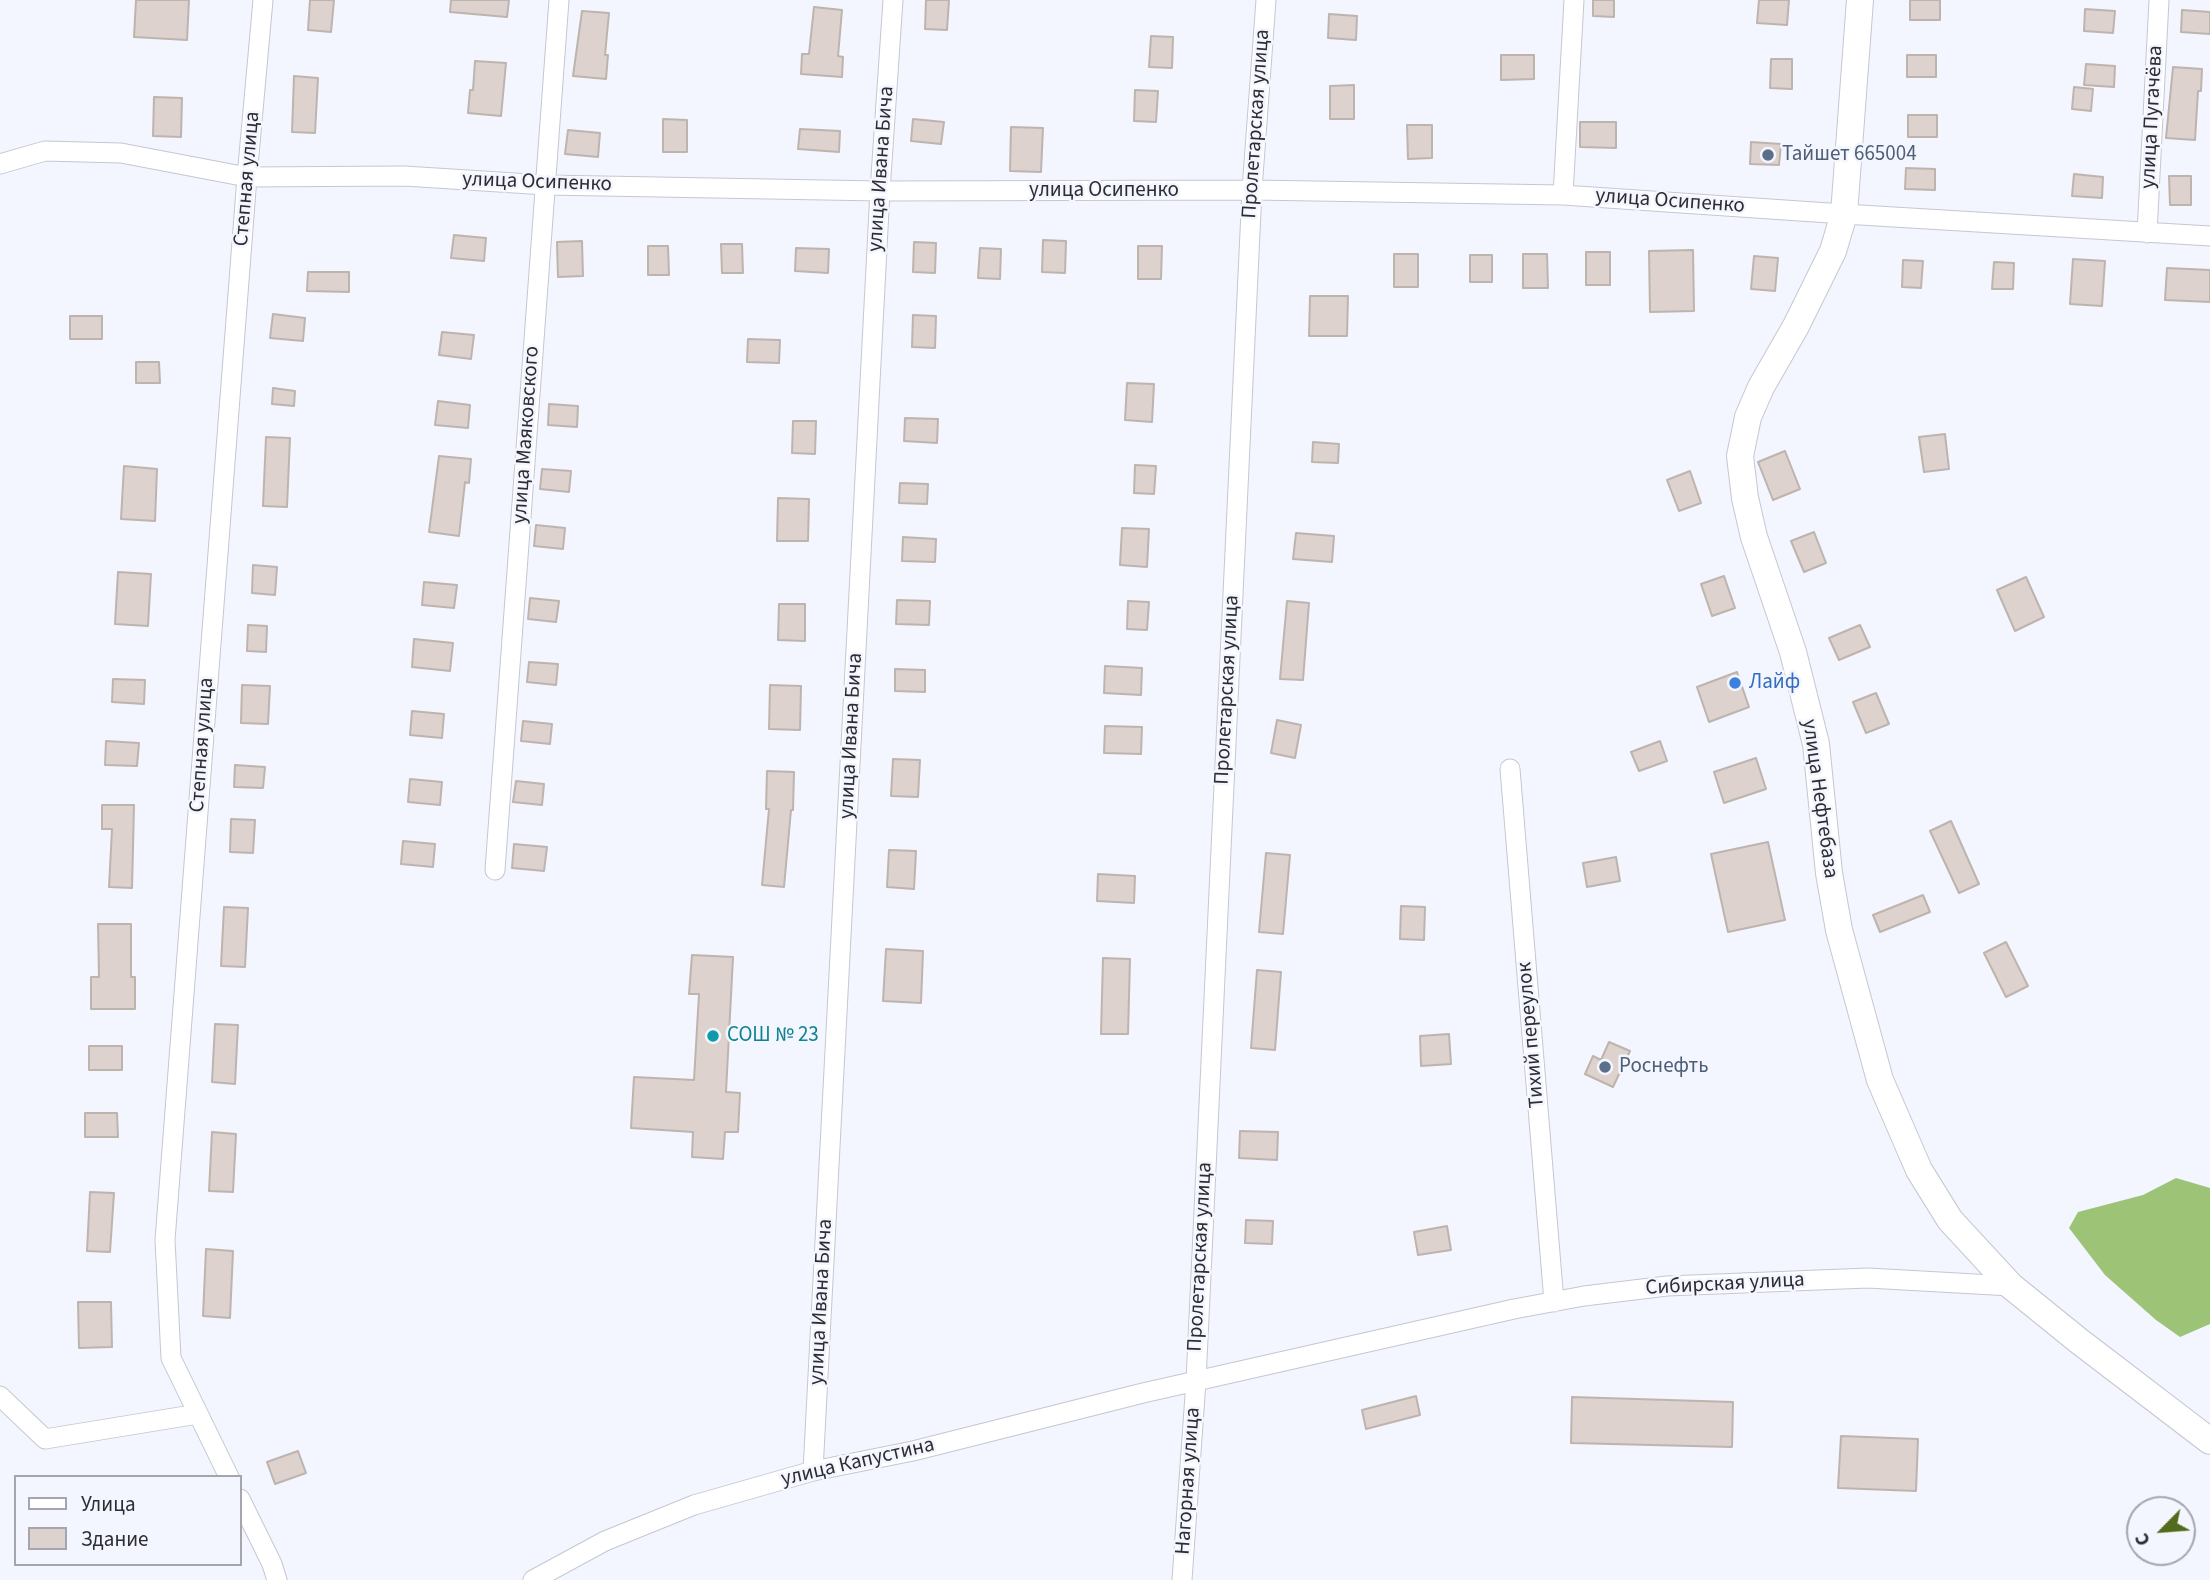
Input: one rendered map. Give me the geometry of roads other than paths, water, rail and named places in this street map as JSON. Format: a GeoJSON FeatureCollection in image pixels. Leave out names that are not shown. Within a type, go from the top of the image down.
{"type":"FeatureCollection","features":[{"type":"Feature","properties":{"kind":"main road","name":"улица Нефтебаза"},"geometry":{"type":"LineString","coordinates":[[1860,0],[1844,214],[1833,251],[1748,416],[1740,456],[1745,498],[1754,537],[1793,652],[1816,744],[1829,873],[1839,930],[1880,1080],[1919,1170],[1950,1220],[2011,1286]]}},
{"type":"Feature","properties":{"kind":"main road"},"geometry":{"type":"LineString","coordinates":[[2011,1286],[2078,1341],[2210,1441]]}},
{"type":"Feature","properties":{"kind":"street","name":"Степная улица"},"geometry":{"type":"LineString","coordinates":[[228,1475],[171,1358],[165,1240],[263,0]]}},
{"type":"Feature","properties":{"kind":"street","name":"улица Маяковского"},"geometry":{"type":"LineString","coordinates":[[495,870],[559,0]]}},
{"type":"Feature","properties":{"kind":"street","name":"улица Ивана Бича"},"geometry":{"type":"LineString","coordinates":[[813,1471],[880,191],[893,0]]}},
{"type":"Feature","properties":{"kind":"street","name":"Пролетарская улица"},"geometry":{"type":"LineString","coordinates":[[1196,1381],[1252,190],[1266,0]]}},
{"type":"Feature","properties":{"kind":"street"},"geometry":{"type":"LineString","coordinates":[[1563,195],[1574,0]]}},
{"type":"Feature","properties":{"kind":"street","name":"улица Пугачёва"},"geometry":{"type":"LineString","coordinates":[[2147,233],[2159,0]]}},
{"type":"Feature","properties":{"kind":"street","name":"улица Осипенко"},"geometry":{"type":"LineString","coordinates":[[0,164],[45,151],[121,153],[247,177],[404,176],[546,185],[880,191],[1252,190],[1563,195],[2210,236]]}},
{"type":"Feature","properties":{"kind":"street","name":"Тихий переулок"},"geometry":{"type":"LineString","coordinates":[[1510,769],[1554,1301]]}},
{"type":"Feature","properties":{"kind":"street","name":"Сибирская улица"},"geometry":{"type":"LineString","coordinates":[[1196,1381],[1554,1301],[1667,1286],[1868,1278],[2011,1286]]}},
{"type":"Feature","properties":{"kind":"street","name":"улица Капустина"},"geometry":{"type":"LineString","coordinates":[[533,1580],[605,1541],[694,1505],[813,1471],[913,1451],[1196,1381]]}},
{"type":"Feature","properties":{"kind":"street","name":"Нагорная улица"},"geometry":{"type":"LineString","coordinates":[[1182,1580],[1196,1381]]}},
{"type":"Feature","properties":{"kind":"street"},"geometry":{"type":"LineString","coordinates":[[0,1396],[45,1439],[198,1414]]}},
{"type":"Feature","properties":{"kind":"street"},"geometry":{"type":"LineString","coordinates":[[242,1503],[277,1580]]}},
{"type":"Feature","properties":{"kind":"place","name":"Тайшет 665004"},"geometry":{"type":"Point","coordinates":[1768,155]}},
{"type":"Feature","properties":{"kind":"place","name":"Лайф"},"geometry":{"type":"Point","coordinates":[1735,683]}},
{"type":"Feature","properties":{"kind":"place","name":"СОШ № 23"},"geometry":{"type":"Point","coordinates":[713,1036]}},
{"type":"Feature","properties":{"kind":"place","name":"Роснефть"},"geometry":{"type":"Point","coordinates":[1605,1067]}}]}
